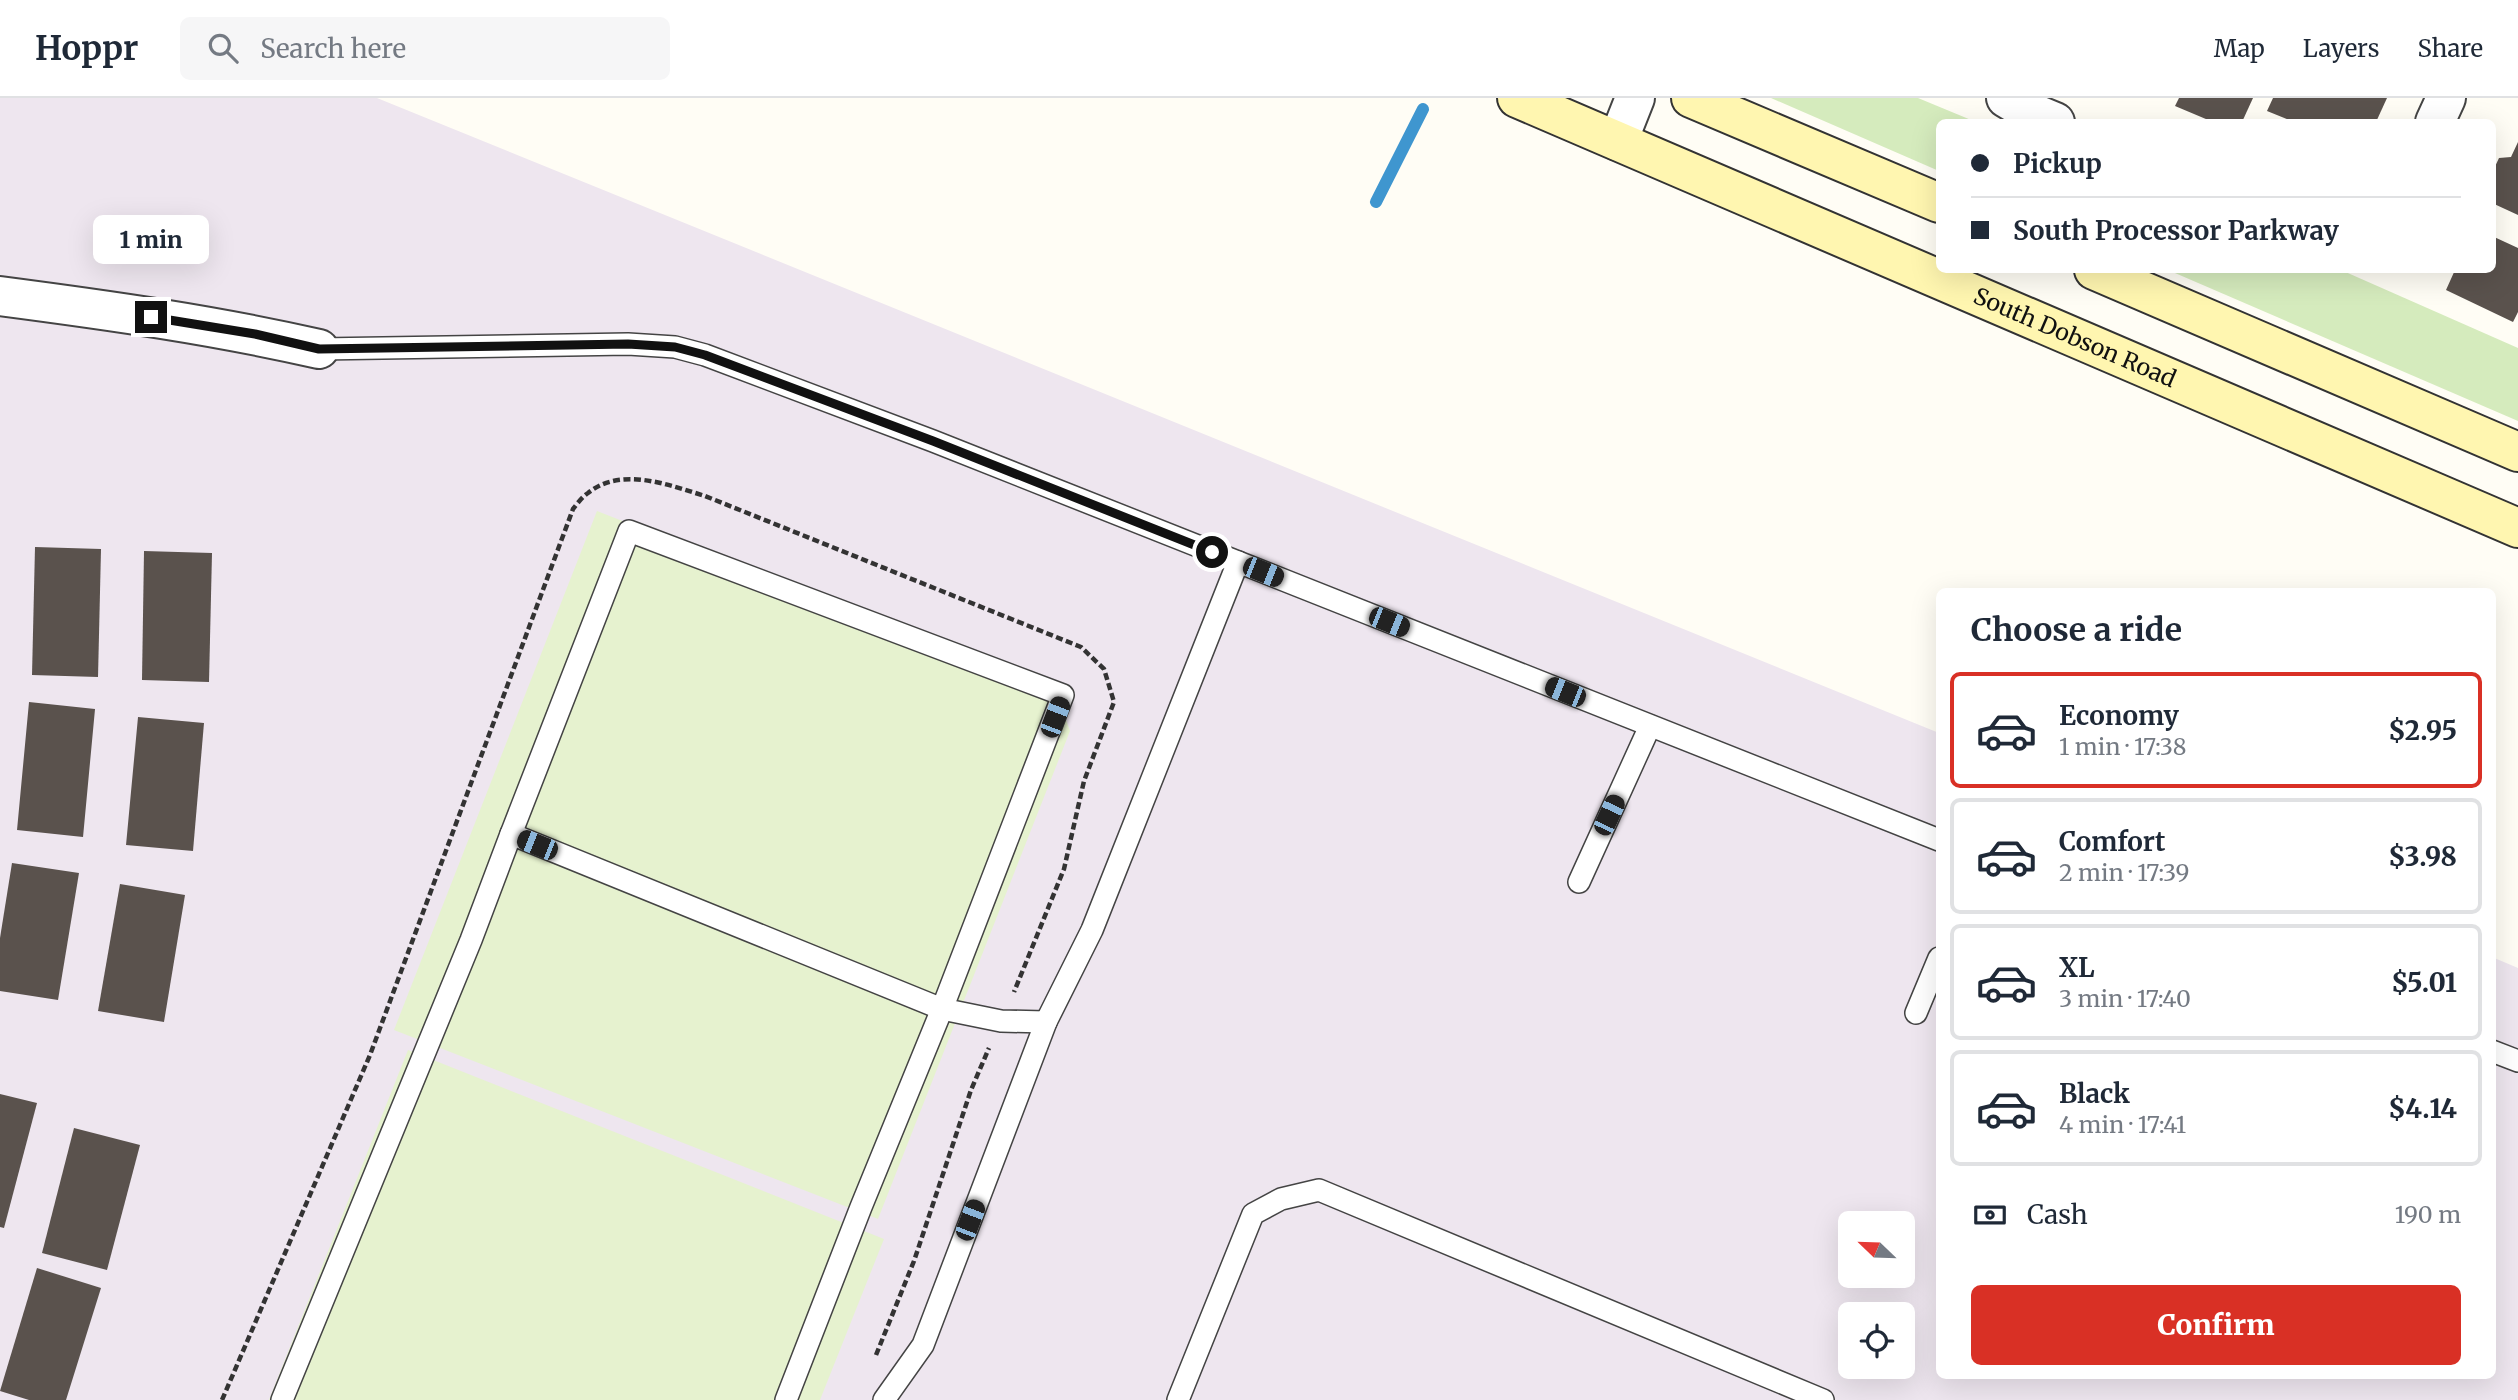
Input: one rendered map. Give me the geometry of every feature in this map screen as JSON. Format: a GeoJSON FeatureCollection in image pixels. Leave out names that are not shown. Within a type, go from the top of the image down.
{"type":"FeatureCollection","features":[{"type":"Feature","properties":{"kind":"street","name":"South Dobson Road"},"geometry":{"type":"LineString","coordinates":[[1517,98],[2518,528]]}},
{"type":"Feature","properties":{"kind":"street"},"geometry":{"type":"LineString","coordinates":[[1618,141],[1635,98]]}},
{"type":"Feature","properties":{"kind":"street"},"geometry":{"type":"LineString","coordinates":[[1691,98],[1936,202]]}},
{"type":"Feature","properties":{"kind":"street"},"geometry":{"type":"LineString","coordinates":[[2006,98],[2047,119]]}},
{"type":"Feature","properties":{"kind":"street"},"geometry":{"type":"LineString","coordinates":[[2436,119],[2446,98]]}},
{"type":"Feature","properties":{"kind":"street"},"geometry":{"type":"LineString","coordinates":[[2101,273],[2518,452]]}},
{"type":"Feature","properties":{"kind":"street"},"geometry":{"type":"LineString","coordinates":[[0,296],[255,334],[319,349]]}},
{"type":"Feature","properties":{"kind":"lane"},"geometry":{"type":"LineString","coordinates":[[319,349],[628,344],[675,347],[705,355],[920,436],[1936,839]]}},
{"type":"Feature","properties":{"kind":"lane"},"geometry":{"type":"LineString","coordinates":[[282,1400],[461,963],[629,531],[1063,695],[942,1009],[860,1207],[786,1400]]}},
{"type":"Feature","properties":{"kind":"lane"},"geometry":{"type":"LineString","coordinates":[[884,1400],[923,1345],[1046,1022],[1092,930],[1238,562]]}},
{"type":"Feature","properties":{"kind":"lane"},"geometry":{"type":"LineString","coordinates":[[1579,882],[1650,726]]}},
{"type":"Feature","properties":{"kind":"lane"},"geometry":{"type":"LineString","coordinates":[[511,834],[942,1009],[1001,1021],[1046,1022]]}},
{"type":"Feature","properties":{"kind":"lane"},"geometry":{"type":"LineString","coordinates":[[1916,1013],[1936,964]]}},
{"type":"Feature","properties":{"kind":"lane"},"geometry":{"type":"LineString","coordinates":[[2496,1053],[2518,1061]]}},
{"type":"Feature","properties":{"kind":"lane"},"geometry":{"type":"LineString","coordinates":[[1178,1400],[1253,1214],[1281,1199],[1319,1189],[1823,1400]]}},
{"type":"Feature","properties":{"kind":"shaded area"},"geometry":{"type":"Polygon","coordinates":[[[0,98],[377,98],[1936,732],[1936,1379],[2496,1379],[2496,959],[2518,968],[2518,1400],[0,1400],[0,98]]]}},
{"type":"Feature","properties":{"kind":"green space"},"geometry":{"type":"Polygon","coordinates":[[[1771,98],[1918,98],[1969,119],[1936,119],[1936,170],[1771,98]]]}},
{"type":"Feature","properties":{"kind":"green space"},"geometry":{"type":"Polygon","coordinates":[[[2175,273],[2348,273],[2518,348],[2518,421],[2175,273]]]}},
{"type":"Feature","properties":{"kind":"green space"},"geometry":{"type":"Polygon","coordinates":[[[597,511],[1056,691],[1070,731],[878,1219],[394,1030],[597,511]]]}},
{"type":"Feature","properties":{"kind":"green space"},"geometry":{"type":"Polygon","coordinates":[[[408,1050],[884,1239],[820,1400],[269,1400],[408,1050]]]}},
{"type":"Feature","properties":{"kind":"building"},"geometry":{"type":"Polygon","coordinates":[[[2179,98],[2253,98],[2243,119],[2206,119],[2175,106],[2179,98]]]}},
{"type":"Feature","properties":{"kind":"building"},"geometry":{"type":"Polygon","coordinates":[[[2273,98],[2387,98],[2377,119],[2287,119],[2267,111],[2273,98]]]}},
{"type":"Feature","properties":{"kind":"building"},"geometry":{"type":"Polygon","coordinates":[[[2518,142],[2518,215],[2496,205],[2496,164],[2499,158],[2511,157],[2518,142]]]}},
{"type":"Feature","properties":{"kind":"building"},"geometry":{"type":"Polygon","coordinates":[[[2496,238],[2518,248],[2518,312],[2513,322],[2446,290],[2454,273],[2496,273],[2496,238]]]}},
{"type":"Feature","properties":{"kind":"building"},"geometry":{"type":"Polygon","coordinates":[[[35,547],[101,549],[98,677],[32,675],[35,547]]]}},
{"type":"Feature","properties":{"kind":"building"},"geometry":{"type":"Polygon","coordinates":[[[144,551],[212,553],[209,682],[142,680],[144,551]]]}},
{"type":"Feature","properties":{"kind":"building"},"geometry":{"type":"Polygon","coordinates":[[[29,702],[95,709],[83,837],[17,830],[29,702]]]}},
{"type":"Feature","properties":{"kind":"building"},"geometry":{"type":"Polygon","coordinates":[[[138,717],[204,723],[193,851],[126,845],[138,717]]]}},
{"type":"Feature","properties":{"kind":"building"},"geometry":{"type":"Polygon","coordinates":[[[12,863],[79,873],[58,1000],[0,991],[0,938],[12,863]]]}},
{"type":"Feature","properties":{"kind":"building"},"geometry":{"type":"Polygon","coordinates":[[[120,884],[185,895],[164,1022],[98,1011],[120,884]]]}},
{"type":"Feature","properties":{"kind":"building"},"geometry":{"type":"Polygon","coordinates":[[[0,1094],[37,1103],[4,1228],[0,1227],[0,1094]]]}},
{"type":"Feature","properties":{"kind":"building"},"geometry":{"type":"Polygon","coordinates":[[[74,1128],[140,1145],[107,1270],[42,1253],[74,1128]]]}},
{"type":"Feature","properties":{"kind":"building"},"geometry":{"type":"Polygon","coordinates":[[[37,1268],[101,1288],[66,1400],[29,1400],[0,1391],[37,1268]]]}},
{"type":"Feature","properties":{"kind":"waterway"},"geometry":{"type":"LineString","coordinates":[[1376,202],[1423,109]]}},
{"type":"Feature","properties":{"kind":"route"},"geometry":{"type":"LineString","coordinates":[[151,317],[255,334],[319,349],[628,344],[675,347],[705,355],[933,441],[1212,552]]}}]}
